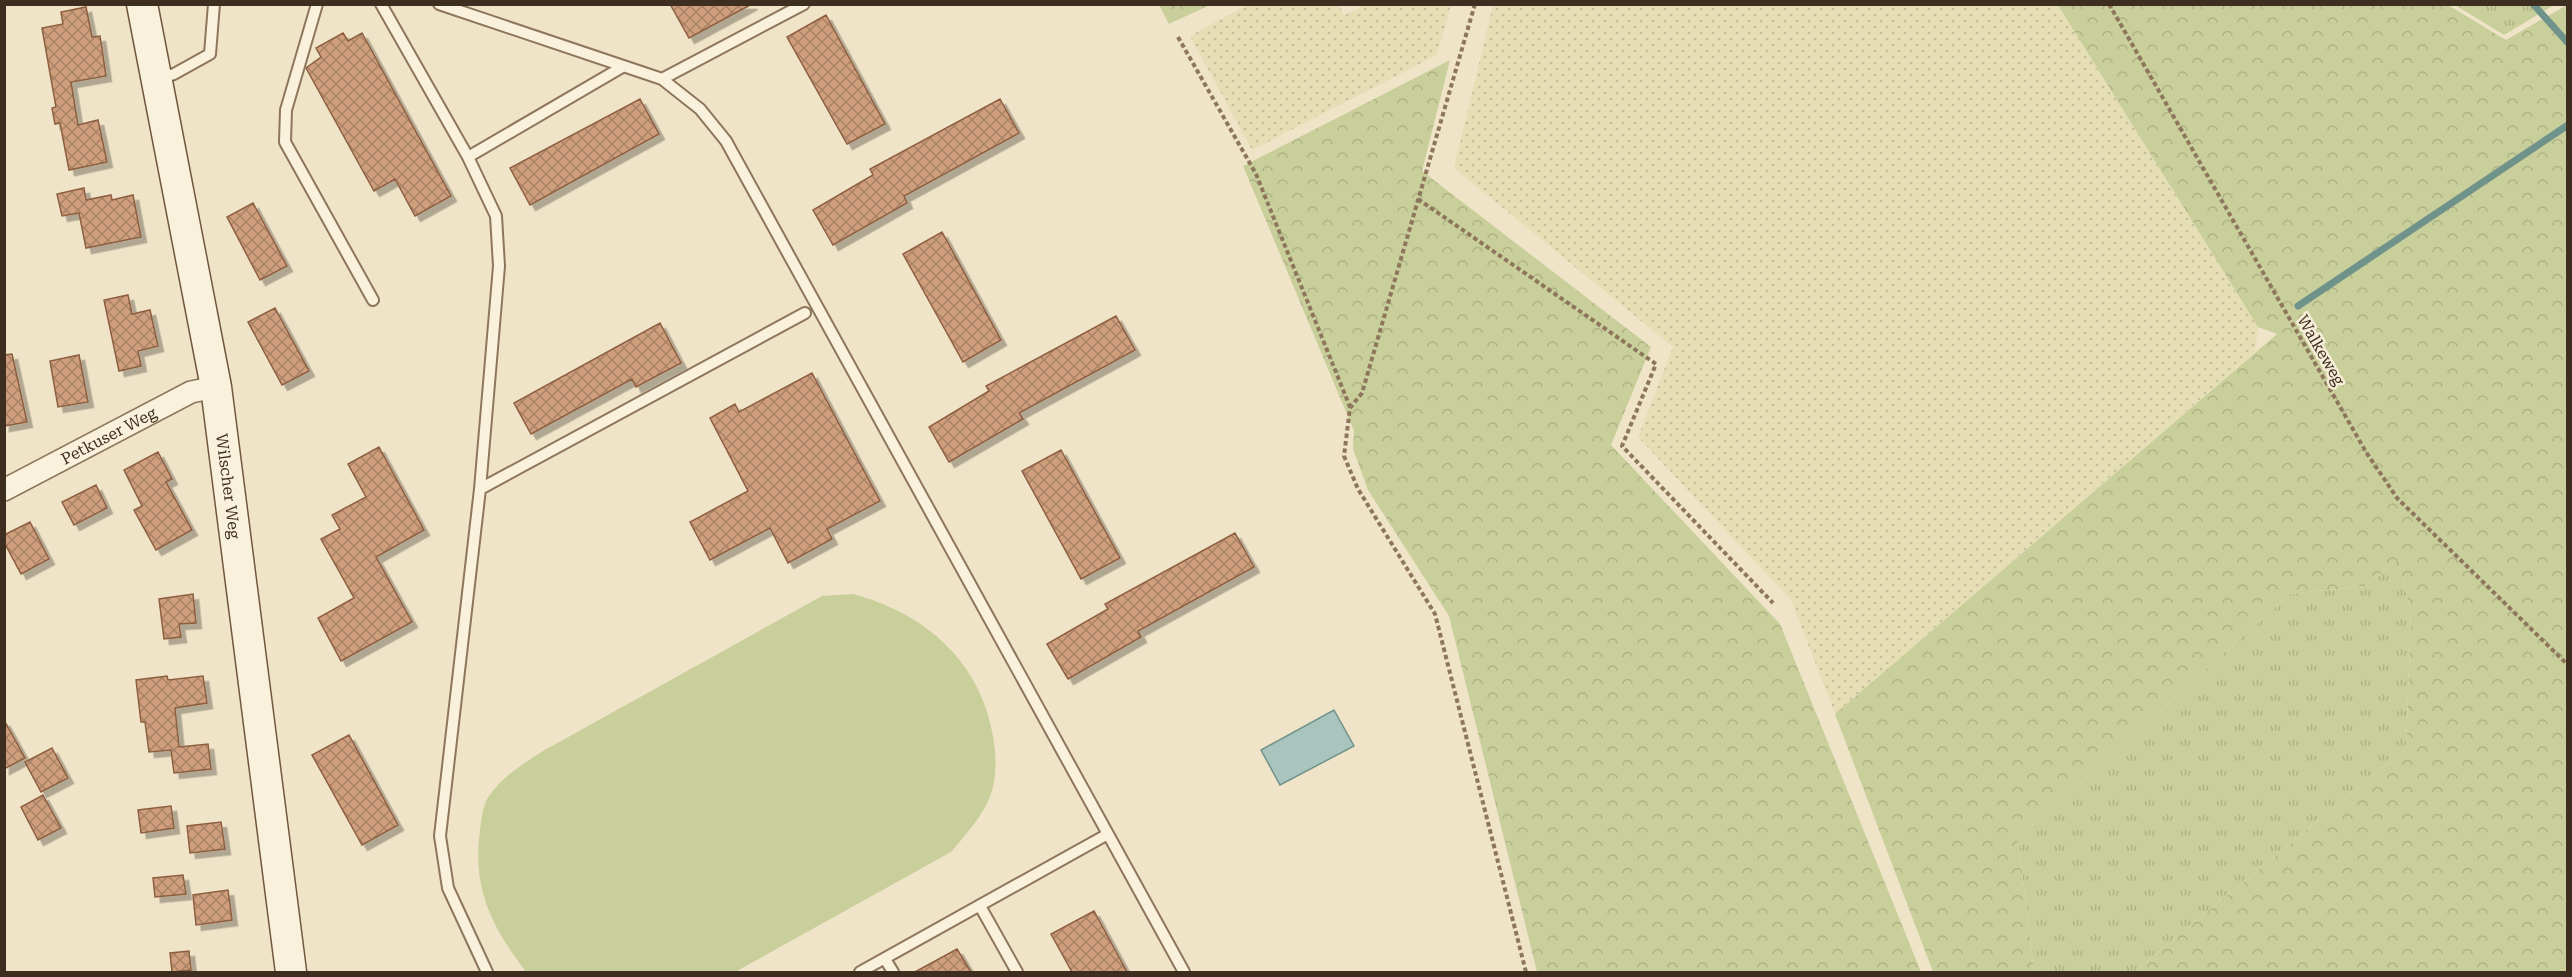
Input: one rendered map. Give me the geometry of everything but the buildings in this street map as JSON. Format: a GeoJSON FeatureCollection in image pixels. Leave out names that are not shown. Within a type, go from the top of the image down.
{"type":"FeatureCollection","features":[{"type":"Feature","properties":{"kind":"street","name":"Wilscher Weg"},"geometry":{"type":"LineString","coordinates":[[142,4],[216,387],[291,972]]}},
{"type":"Feature","properties":{"kind":"street","name":"Petkuser Weg"},"geometry":{"type":"LineString","coordinates":[[4,490],[191,392],[216,387]]}},
{"type":"Feature","properties":{"kind":"lane"},"geometry":{"type":"LineString","coordinates":[[158,79],[174,74],[210,54],[214,4]]}},
{"type":"Feature","properties":{"kind":"lane"},"geometry":{"type":"LineString","coordinates":[[317,4],[286,110],[285,142],[374,300]]}},
{"type":"Feature","properties":{"kind":"lane"},"geometry":{"type":"LineString","coordinates":[[381,4],[468,157],[496,216],[499,266],[480,489],[440,836],[448,888],[487,972]]}},
{"type":"Feature","properties":{"kind":"lane"},"geometry":{"type":"LineString","coordinates":[[439,4],[662,79],[700,109],[726,141],[1184,972]]}},
{"type":"Feature","properties":{"kind":"lane"},"geometry":{"type":"LineString","coordinates":[[662,79],[804,4]]}},
{"type":"Feature","properties":{"kind":"lane"},"geometry":{"type":"LineString","coordinates":[[468,157],[624,66]]}},
{"type":"Feature","properties":{"kind":"lane"},"geometry":{"type":"LineString","coordinates":[[480,489],[805,313]]}},
{"type":"Feature","properties":{"kind":"lane"},"geometry":{"type":"LineString","coordinates":[[860,972],[1108,834]]}},
{"type":"Feature","properties":{"kind":"lane"},"geometry":{"type":"LineString","coordinates":[[980,906],[1017,972]]}},
{"type":"Feature","properties":{"kind":"lane"},"geometry":{"type":"LineString","coordinates":[[885,959],[893,972]]}},
{"type":"Feature","properties":{"kind":"path"},"geometry":{"type":"LineString","coordinates":[[1350,408],[1362,393],[1475,4]]}},
{"type":"Feature","properties":{"kind":"path","name":"Walkeweg"},"geometry":{"type":"LineString","coordinates":[[2109,4],[2366,452],[2397,498],[2568,665]]}},
{"type":"Feature","properties":{"kind":"path"},"geometry":{"type":"LineString","coordinates":[[1178,37],[1256,174],[1350,408],[1344,456],[1358,489],[1435,614],[1526,972]]}},
{"type":"Feature","properties":{"kind":"path"},"geometry":{"type":"LineString","coordinates":[[1417,199],[1656,364],[1622,446],[1773,603]]}},
{"type":"Feature","properties":{"kind":"shaded area"},"geometry":{"type":"Polygon","coordinates":[[[1249,4],[1338,5],[1345,15],[1365,5],[1451,5],[1437,55],[1252,150],[1190,36],[1249,4]]]}},
{"type":"Feature","properties":{"kind":"shaded area"},"geometry":{"type":"Polygon","coordinates":[[[1493,5],[2058,5],[2258,327],[2255,352],[1835,714],[1791,600],[1638,437],[1673,347],[1454,168],[1493,5]]]}},
{"type":"Feature","properties":{"kind":"green space"},"geometry":{"type":"Polygon","coordinates":[[[1159,5],[1210,5],[1169,24],[1159,5]]]}},
{"type":"Feature","properties":{"kind":"green space"},"geometry":{"type":"Polygon","coordinates":[[[2058,5],[2448,5],[2506,40],[2567,5],[2567,972],[2134,972],[2406,749],[2411,613],[2398,560],[2365,586],[2290,594],[2018,839],[2034,972],[1933,972],[1835,714],[2277,334],[2258,327],[2058,5]]]}},
{"type":"Feature","properties":{"kind":"green space"},"geometry":{"type":"Polygon","coordinates":[[[2455,5],[2554,5],[2504,35],[2455,5]]]}},
{"type":"Feature","properties":{"kind":"green space"},"geometry":{"type":"Polygon","coordinates":[[[1450,60],[1422,171],[1651,347],[1611,445],[1780,624],[1921,972],[1537,972],[1449,616],[1368,490],[1353,449],[1354,431],[1243,166],[1450,60]]]}},
{"type":"Feature","properties":{"kind":"green space"},"geometry":{"type":"Polygon","coordinates":[[[2398,560],[2411,613],[2406,749],[2134,972],[2034,972],[2018,839],[2290,594],[2365,586],[2398,560]]]}},
{"type":"Feature","properties":{"kind":"green space"},"geometry":{"type":"Polygon","coordinates":[[[853,594],[879,602],[903,614],[925,627],[945,644],[976,684],[986,709],[995,756],[995,778],[992,791],[980,816],[951,852],[735,972],[526,972],[494,923],[482,889],[479,871],[478,852],[485,803],[501,782],[543,751],[822,596],[853,594]]]}},
{"type":"Feature","properties":{"kind":"water"},"geometry":{"type":"Polygon","coordinates":[[[1334,710],[1354,746],[1280,785],[1261,750],[1334,710]]]}},
{"type":"Feature","properties":{"kind":"waterway"},"geometry":{"type":"LineString","coordinates":[[2533,4],[2568,43]]}},
{"type":"Feature","properties":{"kind":"waterway"},"geometry":{"type":"LineString","coordinates":[[2298,306],[2568,125]]}}]}
